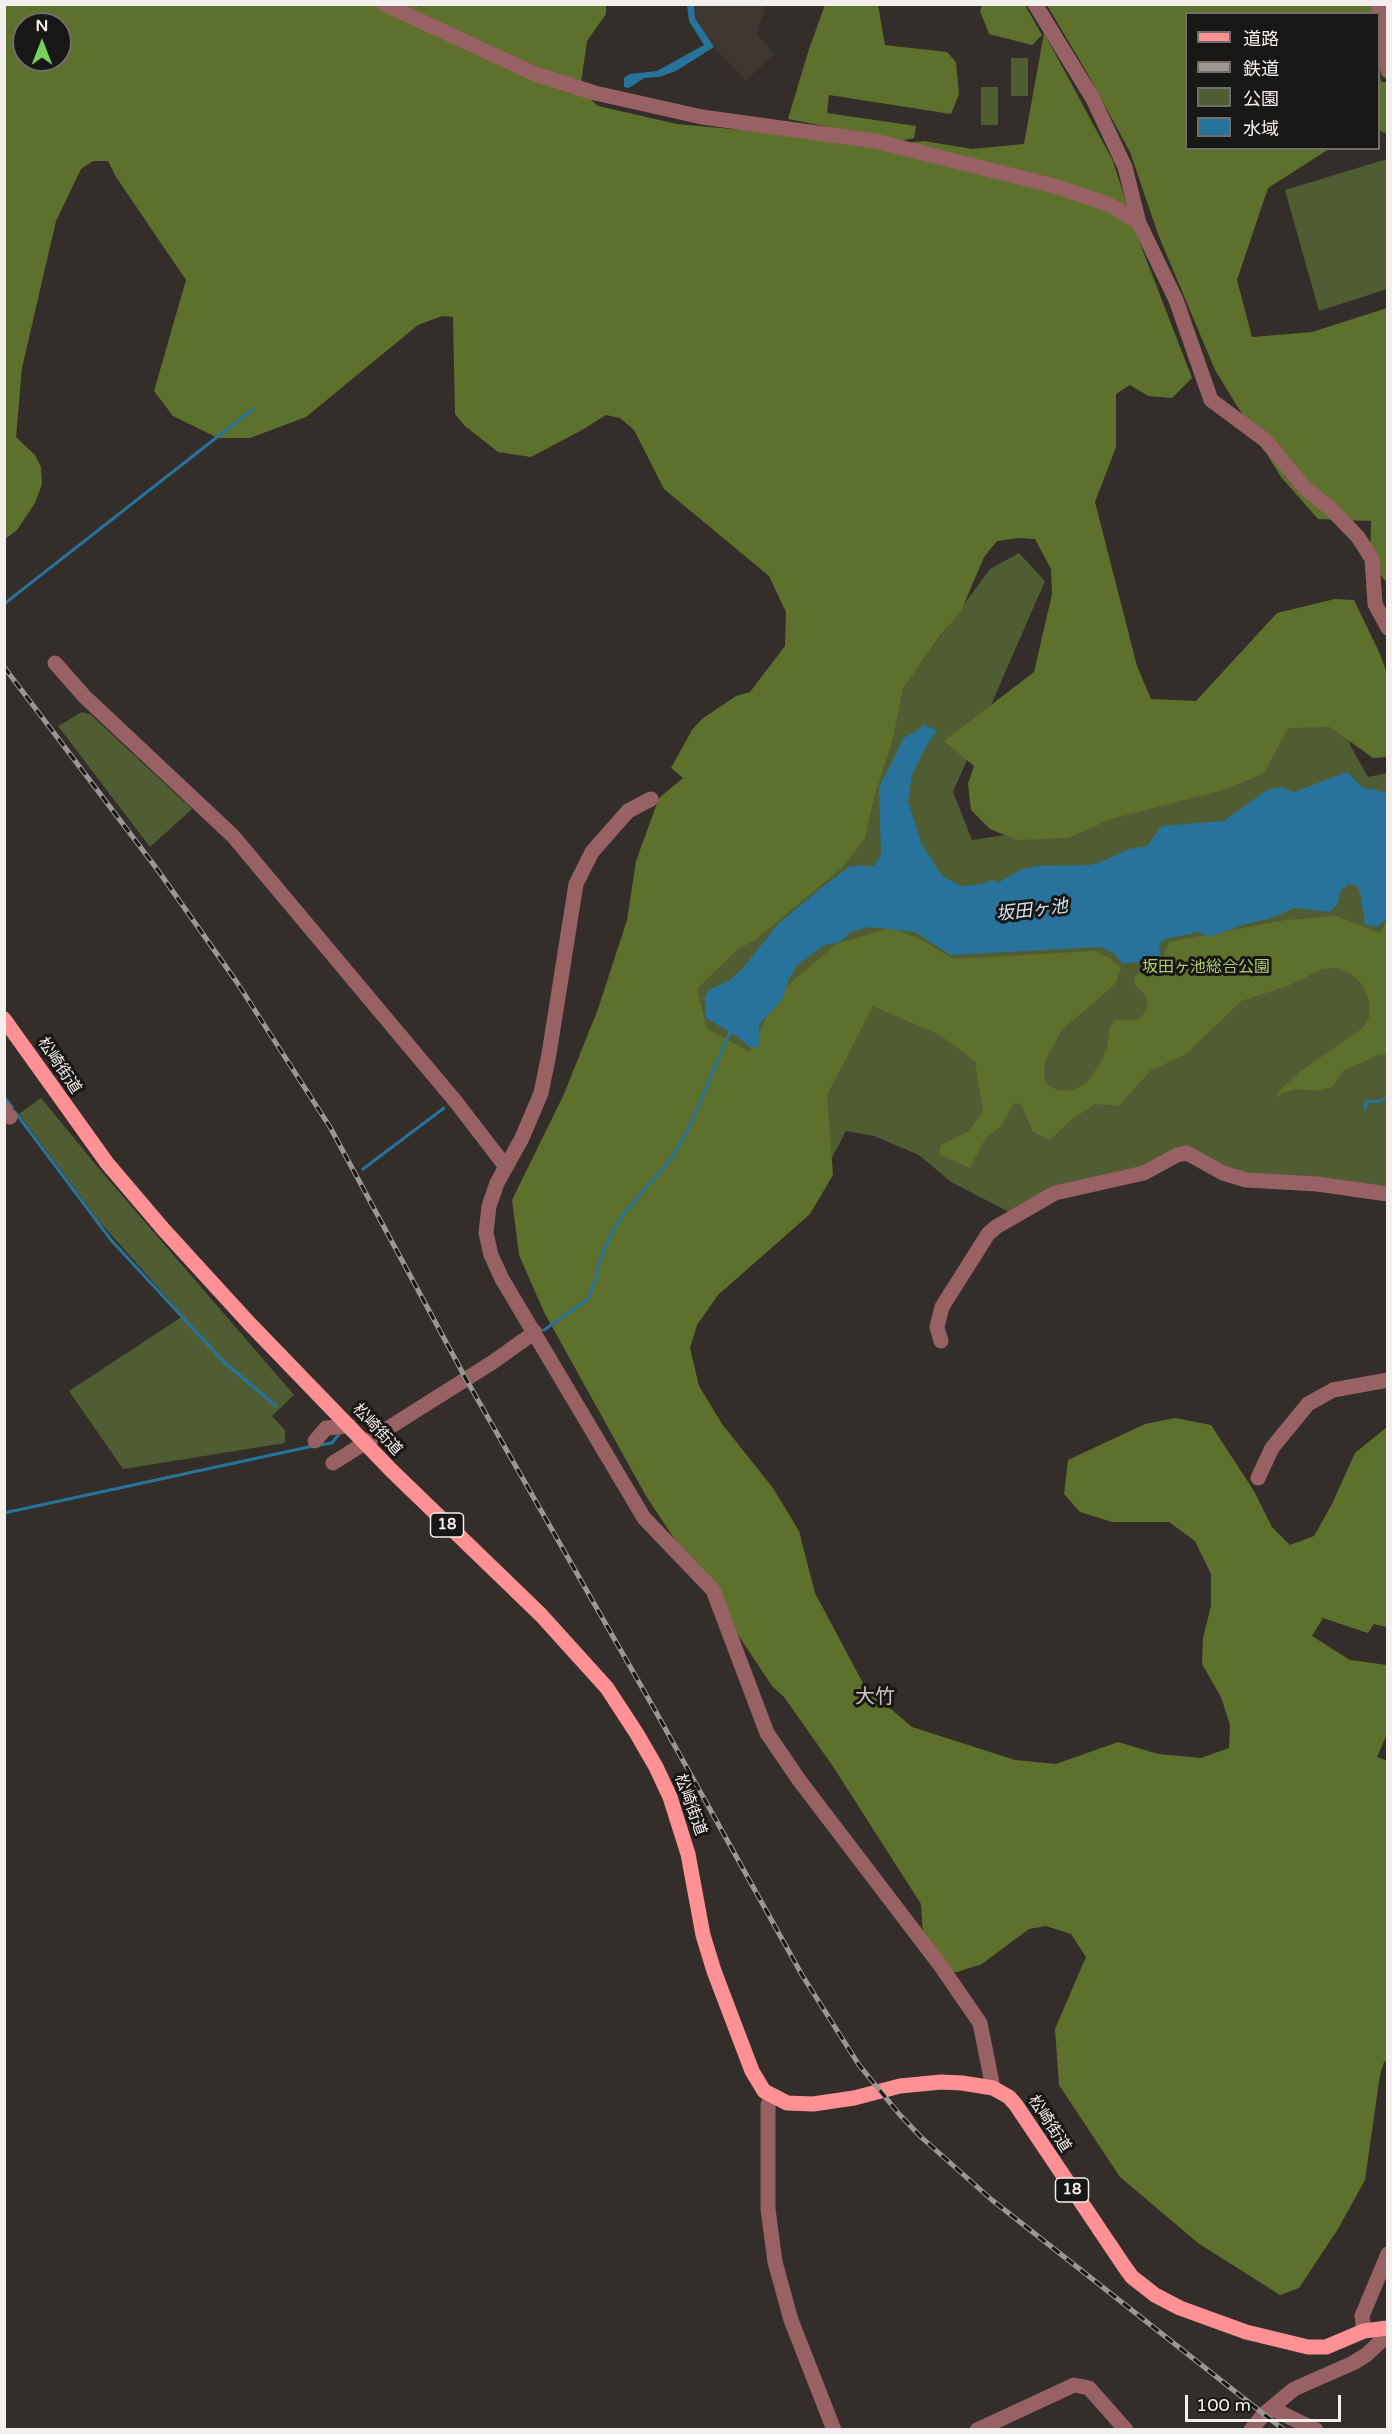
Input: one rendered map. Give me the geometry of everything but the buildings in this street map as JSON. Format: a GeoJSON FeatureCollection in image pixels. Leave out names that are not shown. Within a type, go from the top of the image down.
{"type":"FeatureCollection","features":[{"type":"Feature","properties":{"kind":"main road","name":"松崎街道"},"geometry":{"type":"LineString","coordinates":[[4,1019],[107,1163],[241,1314],[366,1444],[541,1615],[607,1688],[637,1734],[670,1797],[688,1854],[703,1935],[740,2042],[758,2084],[771,2097],[787,2103],[813,2104],[900,2086],[941,2082],[993,2088],[1009,2097],[1016,2105],[1132,2277],[1155,2295],[1180,2308],[1246,2332],[1301,2346],[1326,2347],[1364,2331],[1385,2328]]}},
{"type":"Feature","properties":{"kind":"street"},"geometry":{"type":"LineString","coordinates":[[384,4],[535,74],[595,93],[702,117],[875,141],[1068,190],[1110,205],[1139,223]]}},
{"type":"Feature","properties":{"kind":"street"},"geometry":{"type":"LineString","coordinates":[[1035,4],[1093,99],[1125,167],[1139,223],[1176,300],[1211,400],[1265,440],[1306,489],[1330,508],[1358,537],[1372,559],[1375,604],[1388,628]]}},
{"type":"Feature","properties":{"kind":"street"},"geometry":{"type":"LineString","coordinates":[[1380,22],[1388,71]]}},
{"type":"Feature","properties":{"kind":"street"},"geometry":{"type":"LineString","coordinates":[[55,663],[85,697],[233,836],[456,1102],[506,1167]]}},
{"type":"Feature","properties":{"kind":"street"},"geometry":{"type":"LineString","coordinates":[[651,799],[628,811],[621,818],[592,852],[576,884],[541,1093],[497,1183],[489,1206],[486,1233],[491,1255],[502,1279],[644,1518],[712,1590],[759,1712],[774,1742],[799,1780],[940,1965],[980,2023],[993,2088]]}},
{"type":"Feature","properties":{"kind":"street"},"geometry":{"type":"LineString","coordinates":[[941,1341],[937,1327],[942,1307],[988,1234],[1055,1193],[1144,1173],[1177,1155],[1187,1153],[1223,1173],[1246,1180],[1317,1184],[1388,1194]]}},
{"type":"Feature","properties":{"kind":"street"},"geometry":{"type":"LineString","coordinates":[[333,1463],[493,1362],[535,1332]]}},
{"type":"Feature","properties":{"kind":"street"},"geometry":{"type":"LineString","coordinates":[[1258,1478],[1272,1448],[1308,1404],[1333,1390],[1388,1380]]}},
{"type":"Feature","properties":{"kind":"street"},"geometry":{"type":"LineString","coordinates":[[315,1441],[326,1428],[349,1426]]}},
{"type":"Feature","properties":{"kind":"street"},"geometry":{"type":"LineString","coordinates":[[771,2097],[768,2106],[768,2209],[775,2262],[791,2320],[834,2430]]}},
{"type":"Feature","properties":{"kind":"street"},"geometry":{"type":"LineString","coordinates":[[1364,2331],[1362,2316],[1388,2254]]}},
{"type":"Feature","properties":{"kind":"street"},"geometry":{"type":"LineString","coordinates":[[1251,2430],[1271,2408],[1302,2384],[1353,2363],[1366,2355],[1379,2343],[1385,2328]]}},
{"type":"Feature","properties":{"kind":"street"},"geometry":{"type":"LineString","coordinates":[[977,2430],[1074,2385],[1089,2388],[1126,2430]]}},
{"type":"Feature","properties":{"kind":"street"},"geometry":{"type":"LineString","coordinates":[[1271,2408],[1316,2430]]}},
{"type":"Feature","properties":{"kind":"shaded area"},"geometry":{"type":"Polygon","coordinates":[[[694,5],[766,5],[757,33],[774,54],[746,81],[714,47],[695,18],[694,5]]]}},
{"type":"Feature","properties":{"kind":"green space"},"geometry":{"type":"Polygon","coordinates":[[[416,4],[421,7],[423,4],[606,5],[606,14],[587,41],[580,90],[598,106],[677,124],[807,136],[862,147],[924,141],[972,149],[1024,144],[1044,33],[1113,161],[1136,233],[1192,378],[1172,398],[1148,396],[1130,385],[1116,394],[1116,447],[1095,502],[1137,666],[1151,699],[1196,701],[1277,613],[1335,599],[1354,600],[1387,674],[1387,757],[1373,758],[1330,727],[1288,728],[1264,773],[1227,789],[1111,819],[1068,838],[1017,840],[990,829],[971,810],[968,784],[974,766],[944,741],[1034,672],[1052,594],[1051,569],[1035,539],[1019,538],[997,541],[984,557],[961,611],[903,688],[893,738],[874,798],[865,838],[843,867],[755,940],[738,949],[697,989],[707,1029],[750,1052],[778,994],[836,944],[891,928],[920,939],[953,959],[1094,951],[1110,958],[1121,968],[1115,984],[1062,1030],[1045,1061],[1044,1077],[1049,1086],[1060,1091],[1072,1090],[1086,1084],[1101,1062],[1107,1048],[1110,1027],[1115,1020],[1137,1020],[1144,1014],[1148,1002],[1143,992],[1134,984],[1135,977],[1140,972],[1158,973],[1165,969],[1164,954],[1170,942],[1286,920],[1336,916],[1380,933],[1387,921],[1387,1054],[1378,1055],[1343,1071],[1332,1087],[1317,1091],[1297,1089],[1282,1093],[1274,1099],[1298,1073],[1363,1028],[1369,1019],[1369,1000],[1362,984],[1351,974],[1337,968],[1322,969],[1290,985],[1241,1001],[1186,1054],[1150,1071],[1119,1106],[1095,1104],[1071,1120],[1050,1140],[1033,1132],[1021,1104],[1014,1103],[1001,1126],[985,1139],[970,1168],[939,1154],[941,1145],[969,1131],[983,1111],[975,1061],[940,1035],[873,1006],[827,1095],[833,1175],[810,1214],[718,1295],[697,1325],[690,1348],[699,1386],[722,1424],[773,1488],[799,1531],[815,1593],[865,1687],[912,1727],[1015,1760],[1056,1764],[1118,1742],[1158,1754],[1201,1758],[1229,1748],[1230,1725],[1221,1697],[1202,1664],[1203,1638],[1211,1606],[1211,1574],[1195,1541],[1169,1522],[1112,1522],[1080,1512],[1064,1494],[1068,1460],[1145,1424],[1175,1418],[1211,1425],[1254,1491],[1272,1527],[1290,1545],[1314,1536],[1332,1504],[1355,1453],[1387,1427],[1387,1627],[1374,1624],[1368,1633],[1323,1618],[1312,1636],[1350,1660],[1387,1665],[1387,1734],[1377,1757],[1388,1761],[1387,2061],[1384,2062],[1380,2075],[1365,2180],[1338,2229],[1299,2288],[1280,2295],[1198,2243],[1120,2177],[1059,2085],[1055,2029],[1086,1957],[1071,1934],[1046,1926],[1029,1929],[982,1964],[957,1972],[942,1972],[924,1949],[921,1904],[832,1765],[784,1697],[772,1686],[646,1496],[544,1312],[519,1255],[512,1200],[564,1094],[598,1009],[627,920],[636,861],[659,798],[683,778],[671,768],[692,730],[702,719],[736,696],[750,692],[785,646],[786,612],[769,576],[664,489],[634,430],[620,418],[606,415],[531,457],[498,452],[465,426],[455,414],[453,317],[442,316],[418,325],[306,417],[250,438],[218,438],[173,416],[154,391],[186,280],[116,177],[108,161],[93,161],[81,169],[56,221],[22,368],[16,437],[35,455],[41,467],[42,484],[35,503],[17,530],[5,539],[5,5],[416,4]]]}},
{"type":"Feature","properties":{"kind":"green space"},"geometry":{"type":"Polygon","coordinates":[[[825,5],[878,5],[885,45],[947,52],[956,62],[959,94],[951,114],[829,95],[827,113],[916,126],[914,138],[900,141],[788,119],[825,5]]]}},
{"type":"Feature","properties":{"kind":"green space"},"geometry":{"type":"Polygon","coordinates":[[[982,5],[1025,5],[1042,35],[1032,45],[989,34],[980,11],[982,5]]]}},
{"type":"Feature","properties":{"kind":"green space"},"geometry":{"type":"Polygon","coordinates":[[[1047,5],[1373,5],[1374,12],[1185,12],[1185,150],[1327,150],[1268,188],[1237,280],[1252,337],[1312,332],[1387,308],[1387,583],[1370,562],[1371,521],[1318,519],[1281,477],[1215,370],[1158,234],[1130,152],[1047,5]]]}},
{"type":"Feature","properties":{"kind":"green space"},"geometry":{"type":"Polygon","coordinates":[[[1011,58],[1028,58],[1028,96],[1011,96],[1011,58]]]}},
{"type":"Feature","properties":{"kind":"green space"},"geometry":{"type":"Polygon","coordinates":[[[1380,74],[1381,82],[1387,82],[1387,134],[1380,130],[1380,74]]]}},
{"type":"Feature","properties":{"kind":"green space"},"geometry":{"type":"Polygon","coordinates":[[[981,87],[998,87],[998,125],[981,125],[981,87]]]}},
{"type":"Feature","properties":{"kind":"green space"},"geometry":{"type":"Polygon","coordinates":[[[1387,159],[1387,289],[1319,311],[1285,190],[1387,159]]]}},
{"type":"Feature","properties":{"kind":"green space","name":"坂田ヶ池総合公園"},"geometry":{"type":"Polygon","coordinates":[[[1019,553],[1045,581],[953,792],[972,840],[1099,821],[1343,688],[1350,745],[1368,777],[1387,773],[1387,1189],[1248,1176],[1219,1165],[1197,1151],[1009,1212],[951,1182],[919,1155],[874,1136],[846,1131],[816,1188],[620,1168],[685,982],[990,569],[1019,553]]]}},
{"type":"Feature","properties":{"kind":"green space"},"geometry":{"type":"Polygon","coordinates":[[[82,712],[90,714],[192,809],[150,847],[58,726],[82,712]]]}},
{"type":"Feature","properties":{"kind":"green space"},"geometry":{"type":"Polygon","coordinates":[[[41,1098],[294,1395],[272,1416],[285,1430],[285,1443],[123,1469],[69,1391],[183,1316],[99,1221],[19,1114],[41,1098]]]}},
{"type":"Feature","properties":{"kind":"water"},"geometry":{"type":"Polygon","coordinates":[[[687,5],[694,5],[695,18],[714,47],[676,71],[659,77],[644,78],[629,88],[624,87],[624,78],[630,74],[657,71],[704,45],[689,21],[687,5]]]}},
{"type":"Feature","properties":{"kind":"water","name":"坂田ヶ池"},"geometry":{"type":"Polygon","coordinates":[[[923,724],[937,731],[925,748],[912,775],[908,801],[922,845],[942,876],[961,886],[994,880],[998,883],[1022,869],[1036,866],[1090,865],[1101,862],[1129,849],[1147,846],[1162,826],[1224,821],[1267,790],[1281,787],[1294,792],[1347,772],[1362,787],[1387,793],[1387,919],[1377,927],[1365,924],[1360,892],[1357,886],[1349,884],[1341,890],[1337,905],[1329,912],[1294,908],[1271,918],[1239,926],[1210,937],[1198,932],[1165,939],[1161,942],[1159,950],[1162,958],[1160,963],[1152,964],[1144,961],[1123,964],[1114,953],[1100,947],[950,955],[915,932],[869,927],[851,932],[841,941],[823,946],[797,965],[789,979],[782,1000],[759,1025],[759,1046],[751,1048],[738,1037],[706,1018],[705,996],[709,990],[730,980],[744,967],[778,924],[820,889],[850,866],[874,866],[881,855],[879,787],[904,738],[918,730],[923,724]]]}},
{"type":"Feature","properties":{"kind":"waterway"},"geometry":{"type":"LineString","coordinates":[[4,604],[253,409]]}},
{"type":"Feature","properties":{"kind":"waterway"},"geometry":{"type":"LineString","coordinates":[[544,1330],[588,1299],[601,1257],[614,1229],[625,1212],[671,1159],[689,1128],[730,1032]]}},
{"type":"Feature","properties":{"kind":"waterway"},"geometry":{"type":"LineString","coordinates":[[4,1097],[12,1107]]}},
{"type":"Feature","properties":{"kind":"waterway"},"geometry":{"type":"LineString","coordinates":[[1365,1109],[1366,1102],[1380,1101],[1388,1097]]}},
{"type":"Feature","properties":{"kind":"waterway"},"geometry":{"type":"LineString","coordinates":[[363,1169],[444,1108]]}},
{"type":"Feature","properties":{"kind":"waterway"},"geometry":{"type":"LineString","coordinates":[[15,1112],[111,1240],[224,1362],[276,1406]]}},
{"type":"Feature","properties":{"kind":"waterway"},"geometry":{"type":"LineString","coordinates":[[320,1445],[332,1443],[339,1434]]}},
{"type":"Feature","properties":{"kind":"waterway"},"geometry":{"type":"LineString","coordinates":[[4,1513],[313,1446]]}},
{"type":"Feature","properties":{"kind":"railway"},"geometry":{"type":"LineString","coordinates":[[4,667],[157,869],[236,981],[330,1127],[466,1379],[656,1712],[802,1975],[859,2065],[921,2137],[992,2200],[1284,2430]]}},
{"type":"Feature","properties":{"kind":"district","name":"大竹"},"geometry":{"type":"Point","coordinates":[875,1698]}}]}
